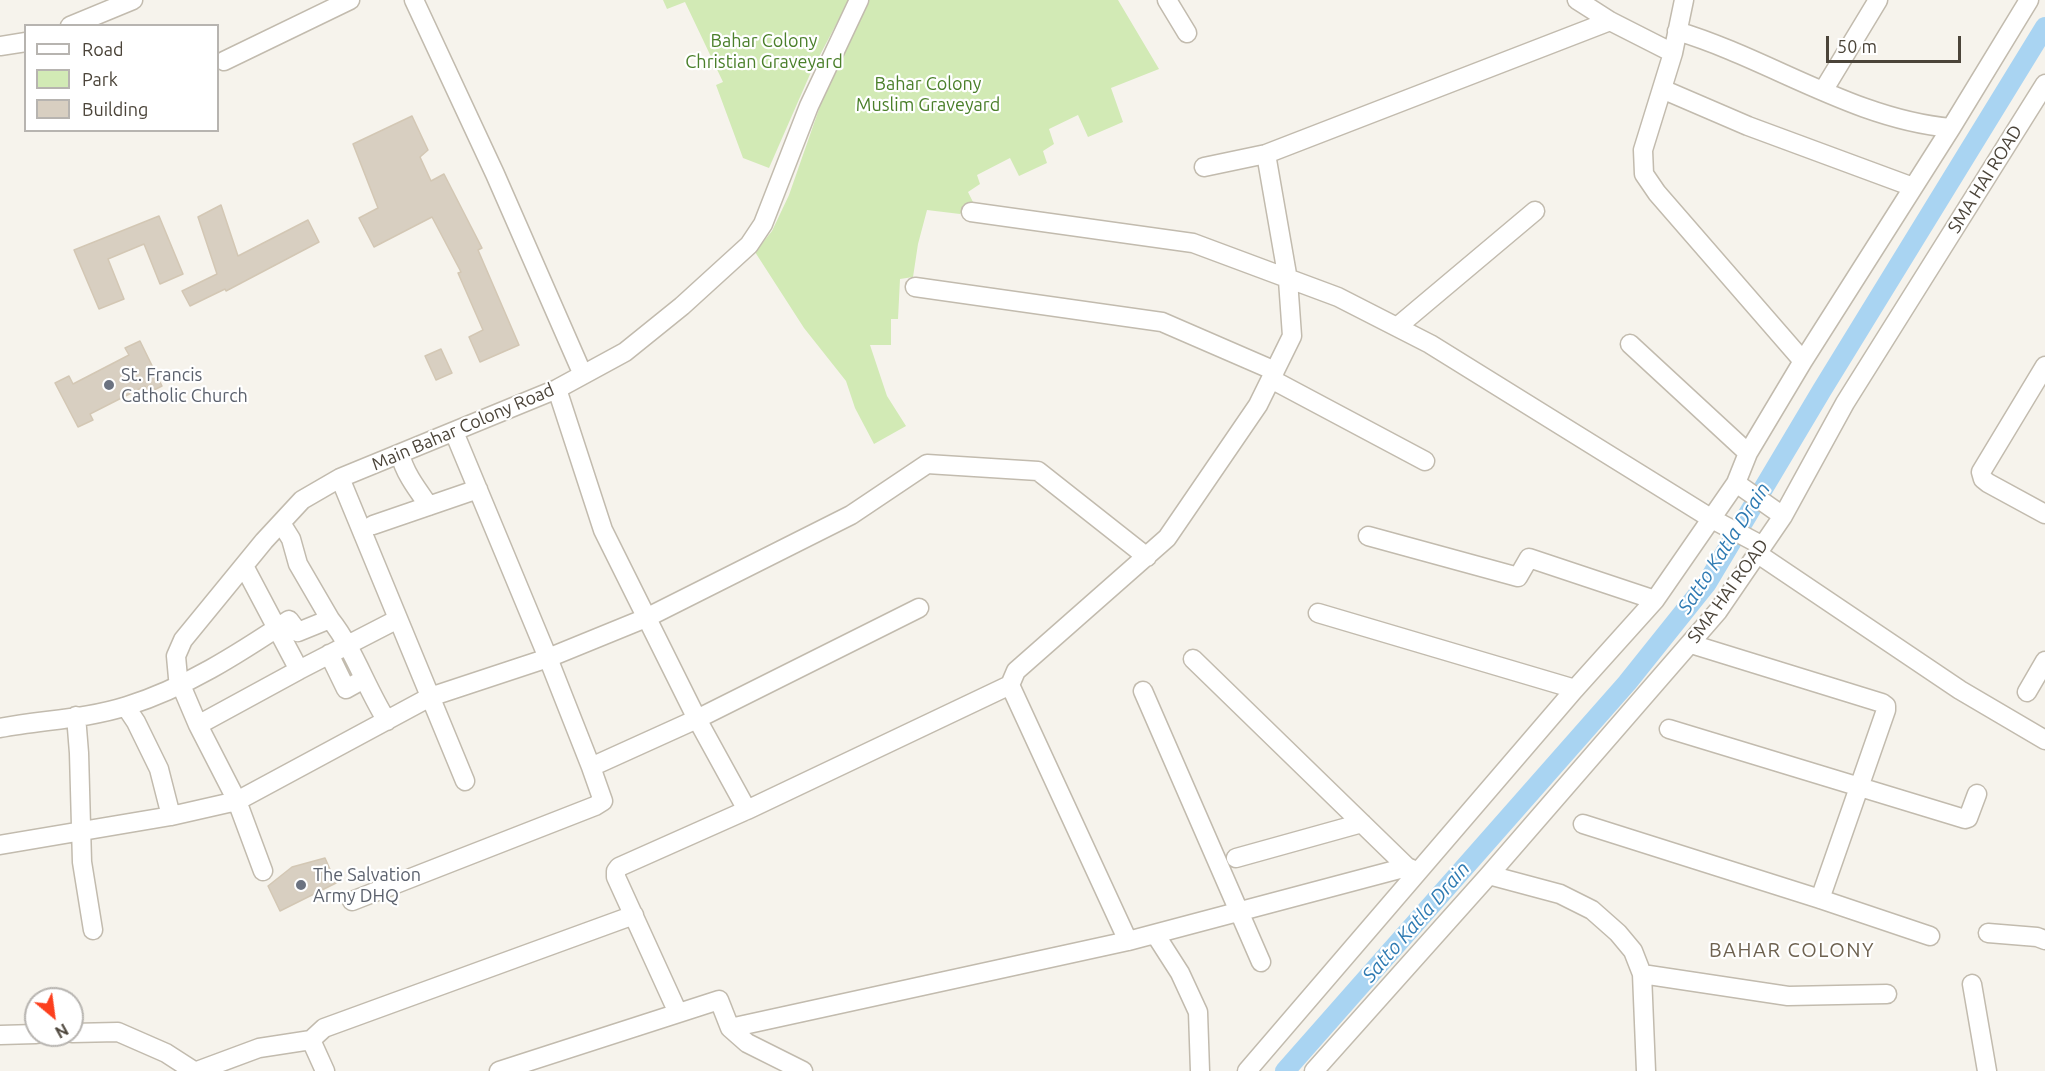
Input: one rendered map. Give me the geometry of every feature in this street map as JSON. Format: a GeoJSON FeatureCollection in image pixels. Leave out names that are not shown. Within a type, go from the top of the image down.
{"type":"FeatureCollection","features":[{"type":"Feature","properties":{"kind":"street"},"geometry":{"type":"LineString","coordinates":[[75,24],[133,0]]}},
{"type":"Feature","properties":{"kind":"street"},"geometry":{"type":"LineString","coordinates":[[224,61],[350,0]]}},
{"type":"Feature","properties":{"kind":"street"},"geometry":{"type":"LineString","coordinates":[[414,0],[495,174],[584,375]]}},
{"type":"Feature","properties":{"kind":"street","name":"Main Bahar Colony Road"},"geometry":{"type":"LineString","coordinates":[[263,871],[237,801],[198,725],[178,678],[176,656],[183,640],[302,500],[340,478],[557,389],[625,352],[682,306],[749,245],[763,224],[809,106],[859,0]]}},
{"type":"Feature","properties":{"kind":"street"},"geometry":{"type":"LineString","coordinates":[[1167,0],[1188,33]]}},
{"type":"Feature","properties":{"kind":"street"},"geometry":{"type":"LineString","coordinates":[[1576,0],[1610,21],[1673,53]]}},
{"type":"Feature","properties":{"kind":"street"},"geometry":{"type":"LineString","coordinates":[[1684,0],[1673,53],[1644,150],[1644,174],[1657,193],[1803,361]]}},
{"type":"Feature","properties":{"kind":"street"},"geometry":{"type":"LineString","coordinates":[[1823,91],[1878,0]]}},
{"type":"Feature","properties":{"kind":"street"},"geometry":{"type":"LineString","coordinates":[[1247,1071],[1413,870],[1655,600],[1743,488],[1748,453],[2029,0]]}},
{"type":"Feature","properties":{"kind":"street"},"geometry":{"type":"LineString","coordinates":[[1204,167],[1266,154],[1610,21]]}},
{"type":"Feature","properties":{"kind":"street"},"geometry":{"type":"LineString","coordinates":[[1677,31],[1716,45],[1870,111],[1910,122],[1951,128]]}},
{"type":"Feature","properties":{"kind":"street"},"geometry":{"type":"LineString","coordinates":[[0,46],[24,42]]}},
{"type":"Feature","properties":{"kind":"street","name":"SMA HAI ROAD"},"geometry":{"type":"LineString","coordinates":[[1314,1071],[1489,875],[1718,611],[1777,512],[2045,84]]}},
{"type":"Feature","properties":{"kind":"street"},"geometry":{"type":"LineString","coordinates":[[1662,89],[1769,135],[1913,187]]}},
{"type":"Feature","properties":{"kind":"street"},"geometry":{"type":"LineString","coordinates":[[678,1013],[616,877],[619,867],[747,810],[1010,685],[1016,671],[1167,538],[1258,405],[1292,336],[1288,280],[1266,154]]}},
{"type":"Feature","properties":{"kind":"street"},"geometry":{"type":"LineString","coordinates":[[1397,327],[1535,211]]}},
{"type":"Feature","properties":{"kind":"street"},"geometry":{"type":"LineString","coordinates":[[971,212],[1193,243],[1338,297],[1430,344],[1718,522],[1960,690],[2045,740]]}},
{"type":"Feature","properties":{"kind":"street"},"geometry":{"type":"LineString","coordinates":[[915,286],[1162,322],[1273,375],[1425,461]]}},
{"type":"Feature","properties":{"kind":"street"},"geometry":{"type":"LineString","coordinates":[[1630,344],[1748,453]]}},
{"type":"Feature","properties":{"kind":"street"},"geometry":{"type":"LineString","coordinates":[[2045,366],[1981,472],[1988,483],[2045,513]]}},
{"type":"Feature","properties":{"kind":"street"},"geometry":{"type":"LineString","coordinates":[[557,389],[603,530],[697,719],[747,810]]}},
{"type":"Feature","properties":{"kind":"street"},"geometry":{"type":"LineString","coordinates":[[352,901],[603,801],[548,658],[454,432]]}},
{"type":"Feature","properties":{"kind":"street"},"geometry":{"type":"LineString","coordinates":[[399,454],[409,479],[429,506]]}},
{"type":"Feature","properties":{"kind":"street"},"geometry":{"type":"LineString","coordinates":[[0,845],[171,816],[237,801],[430,697],[548,658],[646,618],[851,515],[927,464],[1038,471],[1147,557]]}},
{"type":"Feature","properties":{"kind":"street"},"geometry":{"type":"LineString","coordinates":[[340,478],[465,781]]}},
{"type":"Feature","properties":{"kind":"street"},"geometry":{"type":"LineString","coordinates":[[1743,488],[1777,512]]}},
{"type":"Feature","properties":{"kind":"street"},"geometry":{"type":"LineString","coordinates":[[373,525],[478,489]]}},
{"type":"Feature","properties":{"kind":"street"},"geometry":{"type":"LineString","coordinates":[[281,523],[291,539],[298,564],[330,619],[339,630],[387,721]]}},
{"type":"Feature","properties":{"kind":"street"},"geometry":{"type":"LineString","coordinates":[[1368,536],[1518,577],[1529,558],[1655,600]]}},
{"type":"Feature","properties":{"kind":"street"},"geometry":{"type":"LineString","coordinates":[[244,566],[299,670]]}},
{"type":"Feature","properties":{"kind":"street"},"geometry":{"type":"LineString","coordinates":[[591,767],[697,719],[919,608]]}},
{"type":"Feature","properties":{"kind":"street"},"geometry":{"type":"LineString","coordinates":[[1318,613],[1575,689]]}},
{"type":"Feature","properties":{"kind":"street"},"geometry":{"type":"LineString","coordinates":[[0,728],[126,707],[181,685],[244,650],[289,620],[298,633],[330,619]]}},
{"type":"Feature","properties":{"kind":"street"},"geometry":{"type":"LineString","coordinates":[[198,725],[398,619]]}},
{"type":"Feature","properties":{"kind":"street"},"geometry":{"type":"LineString","coordinates":[[1691,644],[1886,706],[1820,899]]}},
{"type":"Feature","properties":{"kind":"street"},"geometry":{"type":"LineString","coordinates":[[329,654],[345,689],[364,679]]}},
{"type":"Feature","properties":{"kind":"street"},"geometry":{"type":"LineString","coordinates":[[1193,659],[1413,870]]}},
{"type":"Feature","properties":{"kind":"street"},"geometry":{"type":"LineString","coordinates":[[2027,692],[2045,662]]}},
{"type":"Feature","properties":{"kind":"street"},"geometry":{"type":"LineString","coordinates":[[1010,685],[1128,941]]}},
{"type":"Feature","properties":{"kind":"street"},"geometry":{"type":"LineString","coordinates":[[1143,691],[1261,962]]}},
{"type":"Feature","properties":{"kind":"street"},"geometry":{"type":"LineString","coordinates":[[126,707],[159,769],[171,816]]}},
{"type":"Feature","properties":{"kind":"street"},"geometry":{"type":"LineString","coordinates":[[76,716],[83,831],[82,862],[93,930]]}},
{"type":"Feature","properties":{"kind":"street"},"geometry":{"type":"LineString","coordinates":[[1669,729],[1965,819],[1968,818],[1977,794]]}},
{"type":"Feature","properties":{"kind":"street"},"geometry":{"type":"LineString","coordinates":[[1236,858],[1362,823]]}},
{"type":"Feature","properties":{"kind":"street"},"geometry":{"type":"LineString","coordinates":[[1583,824],[1930,936]]}},
{"type":"Feature","properties":{"kind":"street"},"geometry":{"type":"LineString","coordinates":[[730,1028],[1128,941],[1413,870]]}},
{"type":"Feature","properties":{"kind":"street"},"geometry":{"type":"LineString","coordinates":[[1489,875],[1560,894],[1592,910],[1618,933],[1633,951],[1642,974],[1646,1071]]}},
{"type":"Feature","properties":{"kind":"street"},"geometry":{"type":"LineString","coordinates":[[84,1033],[118,1032],[166,1053],[196,1071],[259,1048],[310,1040],[324,1028],[634,915]]}},
{"type":"Feature","properties":{"kind":"street"},"geometry":{"type":"LineString","coordinates":[[1988,933],[2045,940]]}},
{"type":"Feature","properties":{"kind":"street"},"geometry":{"type":"LineString","coordinates":[[1155,934],[1180,973],[1198,1012],[1200,1071]]}},
{"type":"Feature","properties":{"kind":"street"},"geometry":{"type":"LineString","coordinates":[[1642,974],[1788,996],[1887,994]]}},
{"type":"Feature","properties":{"kind":"street"},"geometry":{"type":"LineString","coordinates":[[1972,984],[1987,1071]]}},
{"type":"Feature","properties":{"kind":"street"},"geometry":{"type":"LineString","coordinates":[[499,1071],[719,1000],[730,1028],[747,1043],[803,1071]]}},
{"type":"Feature","properties":{"kind":"street"},"geometry":{"type":"LineString","coordinates":[[0,1035],[24,1034]]}},
{"type":"Feature","properties":{"kind":"street"},"geometry":{"type":"LineString","coordinates":[[310,1040],[325,1071]]}},
{"type":"Feature","properties":{"kind":"green space","name":"Bahar Colony Christian Graveyard"},"geometry":{"type":"Polygon","coordinates":[[[663,0],[849,0],[811,72],[769,168],[743,158],[716,85],[723,82],[685,2],[667,9],[663,0]]]}},
{"type":"Feature","properties":{"kind":"green space","name":"Bahar Colony Muslim Graveyard"},"geometry":{"type":"Polygon","coordinates":[[[869,0],[1118,0],[1159,69],[1111,88],[1123,122],[1088,137],[1078,115],[1049,129],[1054,144],[1043,151],[1047,163],[1019,176],[1010,158],[977,175],[980,184],[968,192],[973,202],[960,214],[927,210],[918,244],[913,277],[900,279],[898,319],[891,319],[891,345],[870,345],[887,396],[906,426],[874,444],[855,408],[846,381],[804,328],[755,252],[772,231],[789,195],[826,89],[869,0]]]}},
{"type":"Feature","properties":{"kind":"building"},"geometry":{"type":"Polygon","coordinates":[[[412,116],[428,150],[420,157],[431,181],[444,174],[482,248],[478,250],[519,345],[480,362],[469,337],[483,330],[458,273],[461,272],[432,217],[374,247],[359,218],[378,208],[353,144],[412,116]]]}},
{"type":"Feature","properties":{"kind":"building"},"geometry":{"type":"Polygon","coordinates":[[[221,205],[238,256],[308,220],[319,242],[226,291],[225,289],[190,306],[182,291],[217,274],[198,217],[221,205]]]}},
{"type":"Feature","properties":{"kind":"building"},"geometry":{"type":"Polygon","coordinates":[[[159,216],[183,274],[160,284],[144,244],[108,259],[124,299],[99,309],[74,250],[159,216]]]}},
{"type":"Feature","properties":{"kind":"building","name":"St. Francis Catholic Church"},"geometry":{"type":"Polygon","coordinates":[[[140,341],[162,386],[148,393],[145,386],[90,414],[93,420],[78,427],[55,383],[69,376],[73,384],[129,355],[125,348],[140,341]]]}},
{"type":"Feature","properties":{"kind":"building"},"geometry":{"type":"Polygon","coordinates":[[[441,349],[452,373],[436,380],[425,356],[441,349]]]}},
{"type":"Feature","properties":{"kind":"building","name":"The Salvation Army DHQ"},"geometry":{"type":"Polygon","coordinates":[[[325,858],[336,883],[280,911],[268,886],[292,867],[325,858]]]}},
{"type":"Feature","properties":{"kind":"waterway","name":"Satto Katla Drain"},"geometry":{"type":"LineString","coordinates":[[1285,1071],[1627,683],[1707,583],[1822,390],[2045,27]]}},
{"type":"Feature","properties":{"kind":"place","name":"St. Francis Catholic Church"},"geometry":{"type":"Point","coordinates":[109,385]}},
{"type":"Feature","properties":{"kind":"place","name":"The Salvation Army DHQ"},"geometry":{"type":"Point","coordinates":[301,885]}},
{"type":"Feature","properties":{"kind":"district","name":"BAHAR COLONY"},"geometry":{"type":"Point","coordinates":[1792,950]}}]}
